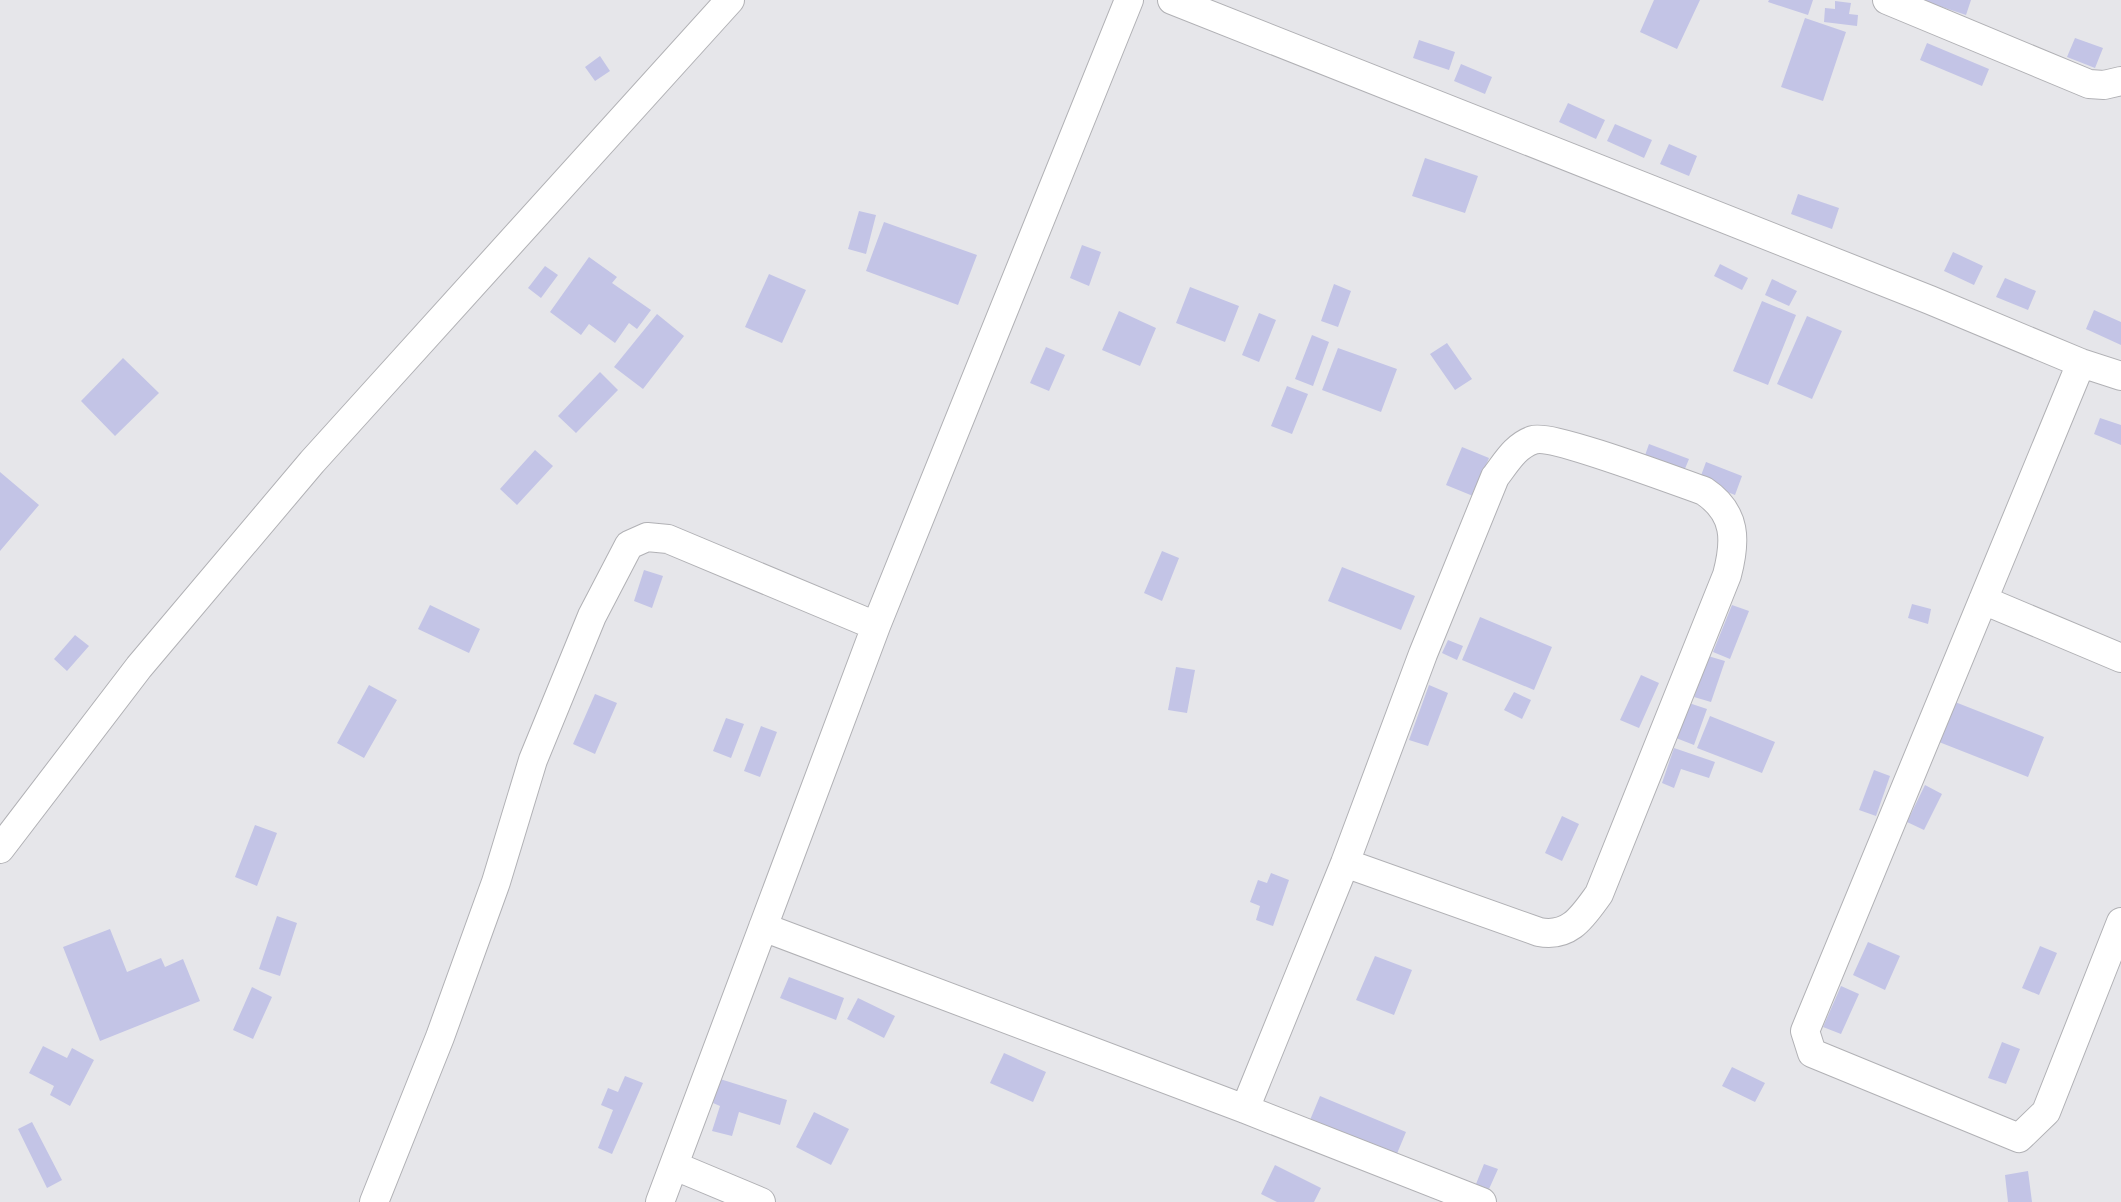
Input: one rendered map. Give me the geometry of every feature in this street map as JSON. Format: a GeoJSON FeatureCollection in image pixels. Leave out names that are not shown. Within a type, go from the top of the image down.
{"type":"FeatureCollection","features":[{"type":"Feature","properties":{"kind":"street"},"geometry":{"type":"LineString","coordinates":[[0,849],[139,667],[312,462],[730,0]]}},
{"type":"Feature","properties":{"kind":"street"},"geometry":{"type":"LineString","coordinates":[[660,1202],[876,626],[1129,0]]}},
{"type":"Feature","properties":{"kind":"street"},"geometry":{"type":"LineString","coordinates":[[1172,0],[1930,300],[2081,363],[2121,376]]}},
{"type":"Feature","properties":{"kind":"street"},"geometry":{"type":"LineString","coordinates":[[1887,0],[2089,84],[2104,85],[2121,81]]}},
{"type":"Feature","properties":{"kind":"street"},"geometry":{"type":"LineString","coordinates":[[2081,363],[1805,1031],[1812,1053],[2019,1138],[2046,1112],[2121,922]]}},
{"type":"Feature","properties":{"kind":"street"},"geometry":{"type":"LineString","coordinates":[[1245,1109],[1345,863],[1423,654],[1495,477],[1512,454],[1524,444],[1540,438],[1623,462],[1704,491],[1712,496],[1727,516],[1732,528],[1734,539],[1727,575],[1599,894],[1586,912],[1573,925],[1560,933],[1539,932],[1345,863]]}},
{"type":"Feature","properties":{"kind":"street"},"geometry":{"type":"LineString","coordinates":[[374,1202],[440,1037],[493,892],[533,760],[592,616],[629,545],[647,537],[668,539],[876,626]]}},
{"type":"Feature","properties":{"kind":"street"},"geometry":{"type":"LineString","coordinates":[[1983,600],[2121,658]]}},
{"type":"Feature","properties":{"kind":"street"},"geometry":{"type":"LineString","coordinates":[[763,928],[1245,1109],[1482,1202]]}},
{"type":"Feature","properties":{"kind":"street"},"geometry":{"type":"LineString","coordinates":[[675,1166],[761,1202]]}},
{"type":"Feature","properties":{"kind":"building"},"geometry":{"type":"Polygon","coordinates":[[[1654,0],[1700,0],[1677,49],[1640,32],[1654,0]]]}},
{"type":"Feature","properties":{"kind":"building"},"geometry":{"type":"Polygon","coordinates":[[[1769,0],[1813,0],[1808,15],[1768,2],[1769,0]]]}},
{"type":"Feature","properties":{"kind":"building"},"geometry":{"type":"Polygon","coordinates":[[[1921,0],[1971,0],[1966,15],[1921,0]]]}},
{"type":"Feature","properties":{"kind":"building"},"geometry":{"type":"Polygon","coordinates":[[[1835,1],[1851,3],[1849,14],[1858,15],[1857,26],[1824,22],[1825,8],[1835,9],[1835,1]]]}},
{"type":"Feature","properties":{"kind":"building"},"geometry":{"type":"Polygon","coordinates":[[[1805,18],[1846,32],[1823,101],[1781,87],[1805,18]]]}},
{"type":"Feature","properties":{"kind":"building"},"geometry":{"type":"Polygon","coordinates":[[[2075,38],[2103,48],[2095,68],[2067,57],[2075,38]]]}},
{"type":"Feature","properties":{"kind":"building"},"geometry":{"type":"Polygon","coordinates":[[[1419,40],[1455,52],[1449,70],[1413,58],[1419,40]]]}},
{"type":"Feature","properties":{"kind":"building"},"geometry":{"type":"Polygon","coordinates":[[[1927,43],[1989,69],[1982,86],[1920,60],[1927,43]]]}},
{"type":"Feature","properties":{"kind":"building"},"geometry":{"type":"Polygon","coordinates":[[[600,56],[610,71],[595,81],[585,67],[600,56]]]}},
{"type":"Feature","properties":{"kind":"building"},"geometry":{"type":"Polygon","coordinates":[[[1461,64],[1492,77],[1485,94],[1454,81],[1461,64]]]}},
{"type":"Feature","properties":{"kind":"building"},"geometry":{"type":"Polygon","coordinates":[[[1568,103],[1605,120],[1596,139],[1559,122],[1568,103]]]}},
{"type":"Feature","properties":{"kind":"building"},"geometry":{"type":"Polygon","coordinates":[[[1615,124],[1652,140],[1644,158],[1607,141],[1615,124]]]}},
{"type":"Feature","properties":{"kind":"building"},"geometry":{"type":"Polygon","coordinates":[[[1669,144],[1697,156],[1689,176],[1660,164],[1669,144]]]}},
{"type":"Feature","properties":{"kind":"building"},"geometry":{"type":"Polygon","coordinates":[[[1425,158],[1478,176],[1465,213],[1412,196],[1425,158]]]}},
{"type":"Feature","properties":{"kind":"building"},"geometry":{"type":"Polygon","coordinates":[[[1798,194],[1839,208],[1832,229],[1791,214],[1798,194]]]}},
{"type":"Feature","properties":{"kind":"building"},"geometry":{"type":"Polygon","coordinates":[[[859,211],[876,215],[866,254],[848,249],[859,211]]]}},
{"type":"Feature","properties":{"kind":"building"},"geometry":{"type":"Polygon","coordinates":[[[884,222],[977,255],[958,305],[866,271],[884,222]]]}},
{"type":"Feature","properties":{"kind":"building"},"geometry":{"type":"Polygon","coordinates":[[[1082,245],[1101,252],[1089,286],[1070,278],[1082,245]]]}},
{"type":"Feature","properties":{"kind":"building"},"geometry":{"type":"Polygon","coordinates":[[[1953,252],[1983,266],[1974,285],[1944,271],[1953,252]]]}},
{"type":"Feature","properties":{"kind":"building"},"geometry":{"type":"Polygon","coordinates":[[[589,257],[617,277],[612,283],[651,310],[637,329],[629,323],[615,343],[589,324],[581,335],[550,312],[589,257]]]}},
{"type":"Feature","properties":{"kind":"building"},"geometry":{"type":"Polygon","coordinates":[[[1720,264],[1748,278],[1742,290],[1714,276],[1720,264]]]}},
{"type":"Feature","properties":{"kind":"building"},"geometry":{"type":"Polygon","coordinates":[[[545,266],[558,275],[541,298],[528,288],[545,266]]]}},
{"type":"Feature","properties":{"kind":"building"},"geometry":{"type":"Polygon","coordinates":[[[769,274],[806,290],[782,343],[745,327],[769,274]]]}},
{"type":"Feature","properties":{"kind":"building"},"geometry":{"type":"Polygon","coordinates":[[[2005,278],[2036,291],[2028,310],[1996,297],[2005,278]]]}},
{"type":"Feature","properties":{"kind":"building"},"geometry":{"type":"Polygon","coordinates":[[[1772,279],[1797,291],[1789,306],[1765,295],[1772,279]]]}},
{"type":"Feature","properties":{"kind":"building"},"geometry":{"type":"Polygon","coordinates":[[[1334,284],[1351,291],[1338,327],[1321,321],[1334,284]]]}},
{"type":"Feature","properties":{"kind":"building"},"geometry":{"type":"Polygon","coordinates":[[[1190,287],[1239,306],[1225,342],[1176,323],[1190,287]]]}},
{"type":"Feature","properties":{"kind":"building"},"geometry":{"type":"Polygon","coordinates":[[[1762,301],[1796,315],[1768,385],[1733,371],[1762,301]]]}},
{"type":"Feature","properties":{"kind":"building"},"geometry":{"type":"Polygon","coordinates":[[[2094,310],[2121,322],[2121,345],[2086,329],[2094,310]]]}},
{"type":"Feature","properties":{"kind":"building"},"geometry":{"type":"Polygon","coordinates":[[[1119,311],[1156,328],[1140,366],[1102,350],[1119,311]]]}},
{"type":"Feature","properties":{"kind":"building"},"geometry":{"type":"Polygon","coordinates":[[[1259,313],[1276,320],[1259,362],[1242,355],[1259,313]]]}},
{"type":"Feature","properties":{"kind":"building"},"geometry":{"type":"Polygon","coordinates":[[[657,314],[684,336],[643,389],[614,367],[657,314]]]}},
{"type":"Feature","properties":{"kind":"building"},"geometry":{"type":"Polygon","coordinates":[[[1807,316],[1842,331],[1812,399],[1777,384],[1807,316]]]}},
{"type":"Feature","properties":{"kind":"building"},"geometry":{"type":"Polygon","coordinates":[[[1312,335],[1329,342],[1313,386],[1295,379],[1312,335]]]}},
{"type":"Feature","properties":{"kind":"building"},"geometry":{"type":"Polygon","coordinates":[[[1447,343],[1472,379],[1455,390],[1430,354],[1447,343]]]}},
{"type":"Feature","properties":{"kind":"building"},"geometry":{"type":"Polygon","coordinates":[[[1046,347],[1065,355],[1049,391],[1030,383],[1046,347]]]}},
{"type":"Feature","properties":{"kind":"building"},"geometry":{"type":"Polygon","coordinates":[[[1338,348],[1397,369],[1381,412],[1322,390],[1338,348]]]}},
{"type":"Feature","properties":{"kind":"building"},"geometry":{"type":"Polygon","coordinates":[[[123,358],[159,393],[115,436],[81,401],[123,358]]]}},
{"type":"Feature","properties":{"kind":"building"},"geometry":{"type":"Polygon","coordinates":[[[600,372],[618,390],[576,433],[558,416],[600,372]]]}},
{"type":"Feature","properties":{"kind":"building"},"geometry":{"type":"Polygon","coordinates":[[[1287,386],[1308,394],[1292,434],[1271,426],[1287,386]]]}},
{"type":"Feature","properties":{"kind":"building"},"geometry":{"type":"Polygon","coordinates":[[[2100,418],[2121,425],[2121,445],[2094,434],[2100,418]]]}},
{"type":"Feature","properties":{"kind":"building"},"geometry":{"type":"Polygon","coordinates":[[[1649,444],[1689,459],[1682,476],[1643,461],[1649,444]]]}},
{"type":"Feature","properties":{"kind":"building"},"geometry":{"type":"Polygon","coordinates":[[[1462,447],[1489,458],[1473,496],[1446,485],[1462,447]]]}},
{"type":"Feature","properties":{"kind":"building"},"geometry":{"type":"Polygon","coordinates":[[[535,450],[553,466],[517,505],[500,489],[535,450]]]}},
{"type":"Feature","properties":{"kind":"building"},"geometry":{"type":"Polygon","coordinates":[[[1706,462],[1742,476],[1735,495],[1699,481],[1706,462]]]}},
{"type":"Feature","properties":{"kind":"building"},"geometry":{"type":"Polygon","coordinates":[[[0,472],[39,505],[0,551],[0,472]]]}},
{"type":"Feature","properties":{"kind":"building"},"geometry":{"type":"Polygon","coordinates":[[[1162,551],[1179,558],[1162,601],[1144,593],[1162,551]]]}},
{"type":"Feature","properties":{"kind":"building"},"geometry":{"type":"Polygon","coordinates":[[[1342,567],[1415,596],[1401,630],[1328,601],[1342,567]]]}},
{"type":"Feature","properties":{"kind":"building"},"geometry":{"type":"Polygon","coordinates":[[[644,570],[663,576],[652,608],[634,601],[644,570]]]}},
{"type":"Feature","properties":{"kind":"building"},"geometry":{"type":"Polygon","coordinates":[[[1912,604],[1931,609],[1928,624],[1908,618],[1912,604]]]}},
{"type":"Feature","properties":{"kind":"building"},"geometry":{"type":"Polygon","coordinates":[[[430,605],[480,629],[469,653],[418,629],[430,605]]]}},
{"type":"Feature","properties":{"kind":"building"},"geometry":{"type":"Polygon","coordinates":[[[1732,605],[1749,611],[1730,659],[1713,652],[1732,605]]]}},
{"type":"Feature","properties":{"kind":"building"},"geometry":{"type":"Polygon","coordinates":[[[1480,617],[1552,647],[1534,690],[1462,660],[1480,617]]]}},
{"type":"Feature","properties":{"kind":"building"},"geometry":{"type":"Polygon","coordinates":[[[75,635],[89,646],[67,671],[54,659],[75,635]]]}},
{"type":"Feature","properties":{"kind":"building"},"geometry":{"type":"Polygon","coordinates":[[[1448,640],[1463,646],[1457,660],[1442,653],[1448,640]]]}},
{"type":"Feature","properties":{"kind":"building"},"geometry":{"type":"Polygon","coordinates":[[[1708,656],[1725,661],[1711,702],[1694,697],[1708,656]]]}},
{"type":"Feature","properties":{"kind":"building"},"geometry":{"type":"Polygon","coordinates":[[[1176,667],[1195,670],[1187,713],[1168,710],[1176,667]]]}},
{"type":"Feature","properties":{"kind":"building"},"geometry":{"type":"Polygon","coordinates":[[[1641,675],[1659,683],[1639,728],[1620,720],[1641,675]]]}},
{"type":"Feature","properties":{"kind":"building"},"geometry":{"type":"Polygon","coordinates":[[[369,685],[397,700],[364,758],[337,743],[369,685]]]}},
{"type":"Feature","properties":{"kind":"building"},"geometry":{"type":"Polygon","coordinates":[[[1429,685],[1448,693],[1428,746],[1409,740],[1429,685]]]}},
{"type":"Feature","properties":{"kind":"building"},"geometry":{"type":"Polygon","coordinates":[[[1514,692],[1531,700],[1522,719],[1504,710],[1514,692]]]}},
{"type":"Feature","properties":{"kind":"building"},"geometry":{"type":"Polygon","coordinates":[[[595,694],[617,703],[595,754],[573,744],[595,694]]]}},
{"type":"Feature","properties":{"kind":"building"},"geometry":{"type":"Polygon","coordinates":[[[1955,702],[2044,737],[2028,777],[1939,742],[1955,702]]]}},
{"type":"Feature","properties":{"kind":"building"},"geometry":{"type":"Polygon","coordinates":[[[1689,703],[1707,709],[1694,745],[1676,738],[1689,703]]]}},
{"type":"Feature","properties":{"kind":"building"},"geometry":{"type":"Polygon","coordinates":[[[1710,716],[1775,742],[1762,773],[1697,748],[1710,716]]]}},
{"type":"Feature","properties":{"kind":"building"},"geometry":{"type":"Polygon","coordinates":[[[726,718],[744,724],[731,758],[713,751],[726,718]]]}},
{"type":"Feature","properties":{"kind":"building"},"geometry":{"type":"Polygon","coordinates":[[[761,726],[777,732],[760,777],[744,771],[761,726]]]}},
{"type":"Feature","properties":{"kind":"building"},"geometry":{"type":"Polygon","coordinates":[[[1674,748],[1715,762],[1709,778],[1681,769],[1674,788],[1662,783],[1674,748]]]}},
{"type":"Feature","properties":{"kind":"building"},"geometry":{"type":"Polygon","coordinates":[[[1874,770],[1890,776],[1876,816],[1859,810],[1874,770]]]}},
{"type":"Feature","properties":{"kind":"building"},"geometry":{"type":"Polygon","coordinates":[[[1925,785],[1942,794],[1924,830],[1907,822],[1925,785]]]}},
{"type":"Feature","properties":{"kind":"building"},"geometry":{"type":"Polygon","coordinates":[[[1562,816],[1579,824],[1562,861],[1545,853],[1562,816]]]}},
{"type":"Feature","properties":{"kind":"building"},"geometry":{"type":"Polygon","coordinates":[[[255,825],[277,833],[257,886],[235,877],[255,825]]]}},
{"type":"Feature","properties":{"kind":"building"},"geometry":{"type":"Polygon","coordinates":[[[1271,873],[1289,880],[1273,926],[1256,920],[1260,906],[1250,902],[1258,880],[1267,883],[1271,873]]]}},
{"type":"Feature","properties":{"kind":"building"},"geometry":{"type":"Polygon","coordinates":[[[277,916],[297,923],[280,976],[259,969],[277,916]]]}},
{"type":"Feature","properties":{"kind":"building"},"geometry":{"type":"Polygon","coordinates":[[[110,929],[127,972],[161,958],[165,967],[183,959],[200,1001],[100,1041],[63,947],[110,929]]]}},
{"type":"Feature","properties":{"kind":"building"},"geometry":{"type":"Polygon","coordinates":[[[1868,942],[1900,956],[1885,990],[1853,975],[1868,942]]]}},
{"type":"Feature","properties":{"kind":"building"},"geometry":{"type":"Polygon","coordinates":[[[2040,946],[2057,953],[2039,995],[2022,988],[2040,946]]]}},
{"type":"Feature","properties":{"kind":"building"},"geometry":{"type":"Polygon","coordinates":[[[1375,956],[1412,970],[1394,1015],[1356,1000],[1375,956]]]}},
{"type":"Feature","properties":{"kind":"building"},"geometry":{"type":"Polygon","coordinates":[[[789,977],[844,998],[836,1020],[780,998],[789,977]]]}},
{"type":"Feature","properties":{"kind":"building"},"geometry":{"type":"Polygon","coordinates":[[[1841,986],[1859,994],[1841,1034],[1823,1027],[1841,986]]]}},
{"type":"Feature","properties":{"kind":"building"},"geometry":{"type":"Polygon","coordinates":[[[252,987],[272,997],[253,1039],[233,1030],[252,987]]]}},
{"type":"Feature","properties":{"kind":"building"},"geometry":{"type":"Polygon","coordinates":[[[858,998],[895,1016],[884,1038],[847,1019],[858,998]]]}},
{"type":"Feature","properties":{"kind":"building"},"geometry":{"type":"Polygon","coordinates":[[[2002,1042],[2020,1049],[2006,1084],[1988,1078],[2002,1042]]]}},
{"type":"Feature","properties":{"kind":"building"},"geometry":{"type":"Polygon","coordinates":[[[43,1046],[67,1058],[72,1048],[94,1060],[70,1106],[50,1095],[54,1086],[29,1073],[43,1046]]]}},
{"type":"Feature","properties":{"kind":"building"},"geometry":{"type":"Polygon","coordinates":[[[1004,1053],[1046,1072],[1033,1102],[990,1083],[1004,1053]]]}},
{"type":"Feature","properties":{"kind":"building"},"geometry":{"type":"Polygon","coordinates":[[[1732,1067],[1765,1083],[1755,1102],[1722,1086],[1732,1067]]]}},
{"type":"Feature","properties":{"kind":"building"},"geometry":{"type":"Polygon","coordinates":[[[625,1076],[643,1083],[612,1154],[598,1148],[613,1110],[601,1105],[608,1088],[618,1092],[625,1076]]]}},
{"type":"Feature","properties":{"kind":"building"},"geometry":{"type":"Polygon","coordinates":[[[720,1079],[787,1100],[780,1125],[739,1112],[732,1136],[712,1131],[720,1106],[713,1103],[720,1079]]]}},
{"type":"Feature","properties":{"kind":"building"},"geometry":{"type":"Polygon","coordinates":[[[1320,1096],[1406,1132],[1396,1156],[1310,1120],[1320,1096]]]}},
{"type":"Feature","properties":{"kind":"building"},"geometry":{"type":"Polygon","coordinates":[[[814,1112],[849,1129],[831,1165],[796,1147],[814,1112]]]}},
{"type":"Feature","properties":{"kind":"building"},"geometry":{"type":"Polygon","coordinates":[[[32,1122],[62,1180],[47,1188],[18,1129],[32,1122]]]}},
{"type":"Feature","properties":{"kind":"building"},"geometry":{"type":"Polygon","coordinates":[[[1484,1164],[1498,1169],[1489,1189],[1476,1184],[1484,1164]]]}},
{"type":"Feature","properties":{"kind":"building"},"geometry":{"type":"Polygon","coordinates":[[[1275,1165],[1321,1188],[1314,1202],[1277,1202],[1261,1194],[1275,1165]]]}},
{"type":"Feature","properties":{"kind":"building"},"geometry":{"type":"Polygon","coordinates":[[[2028,1171],[2032,1202],[2008,1202],[2005,1175],[2028,1171]]]}}]}
